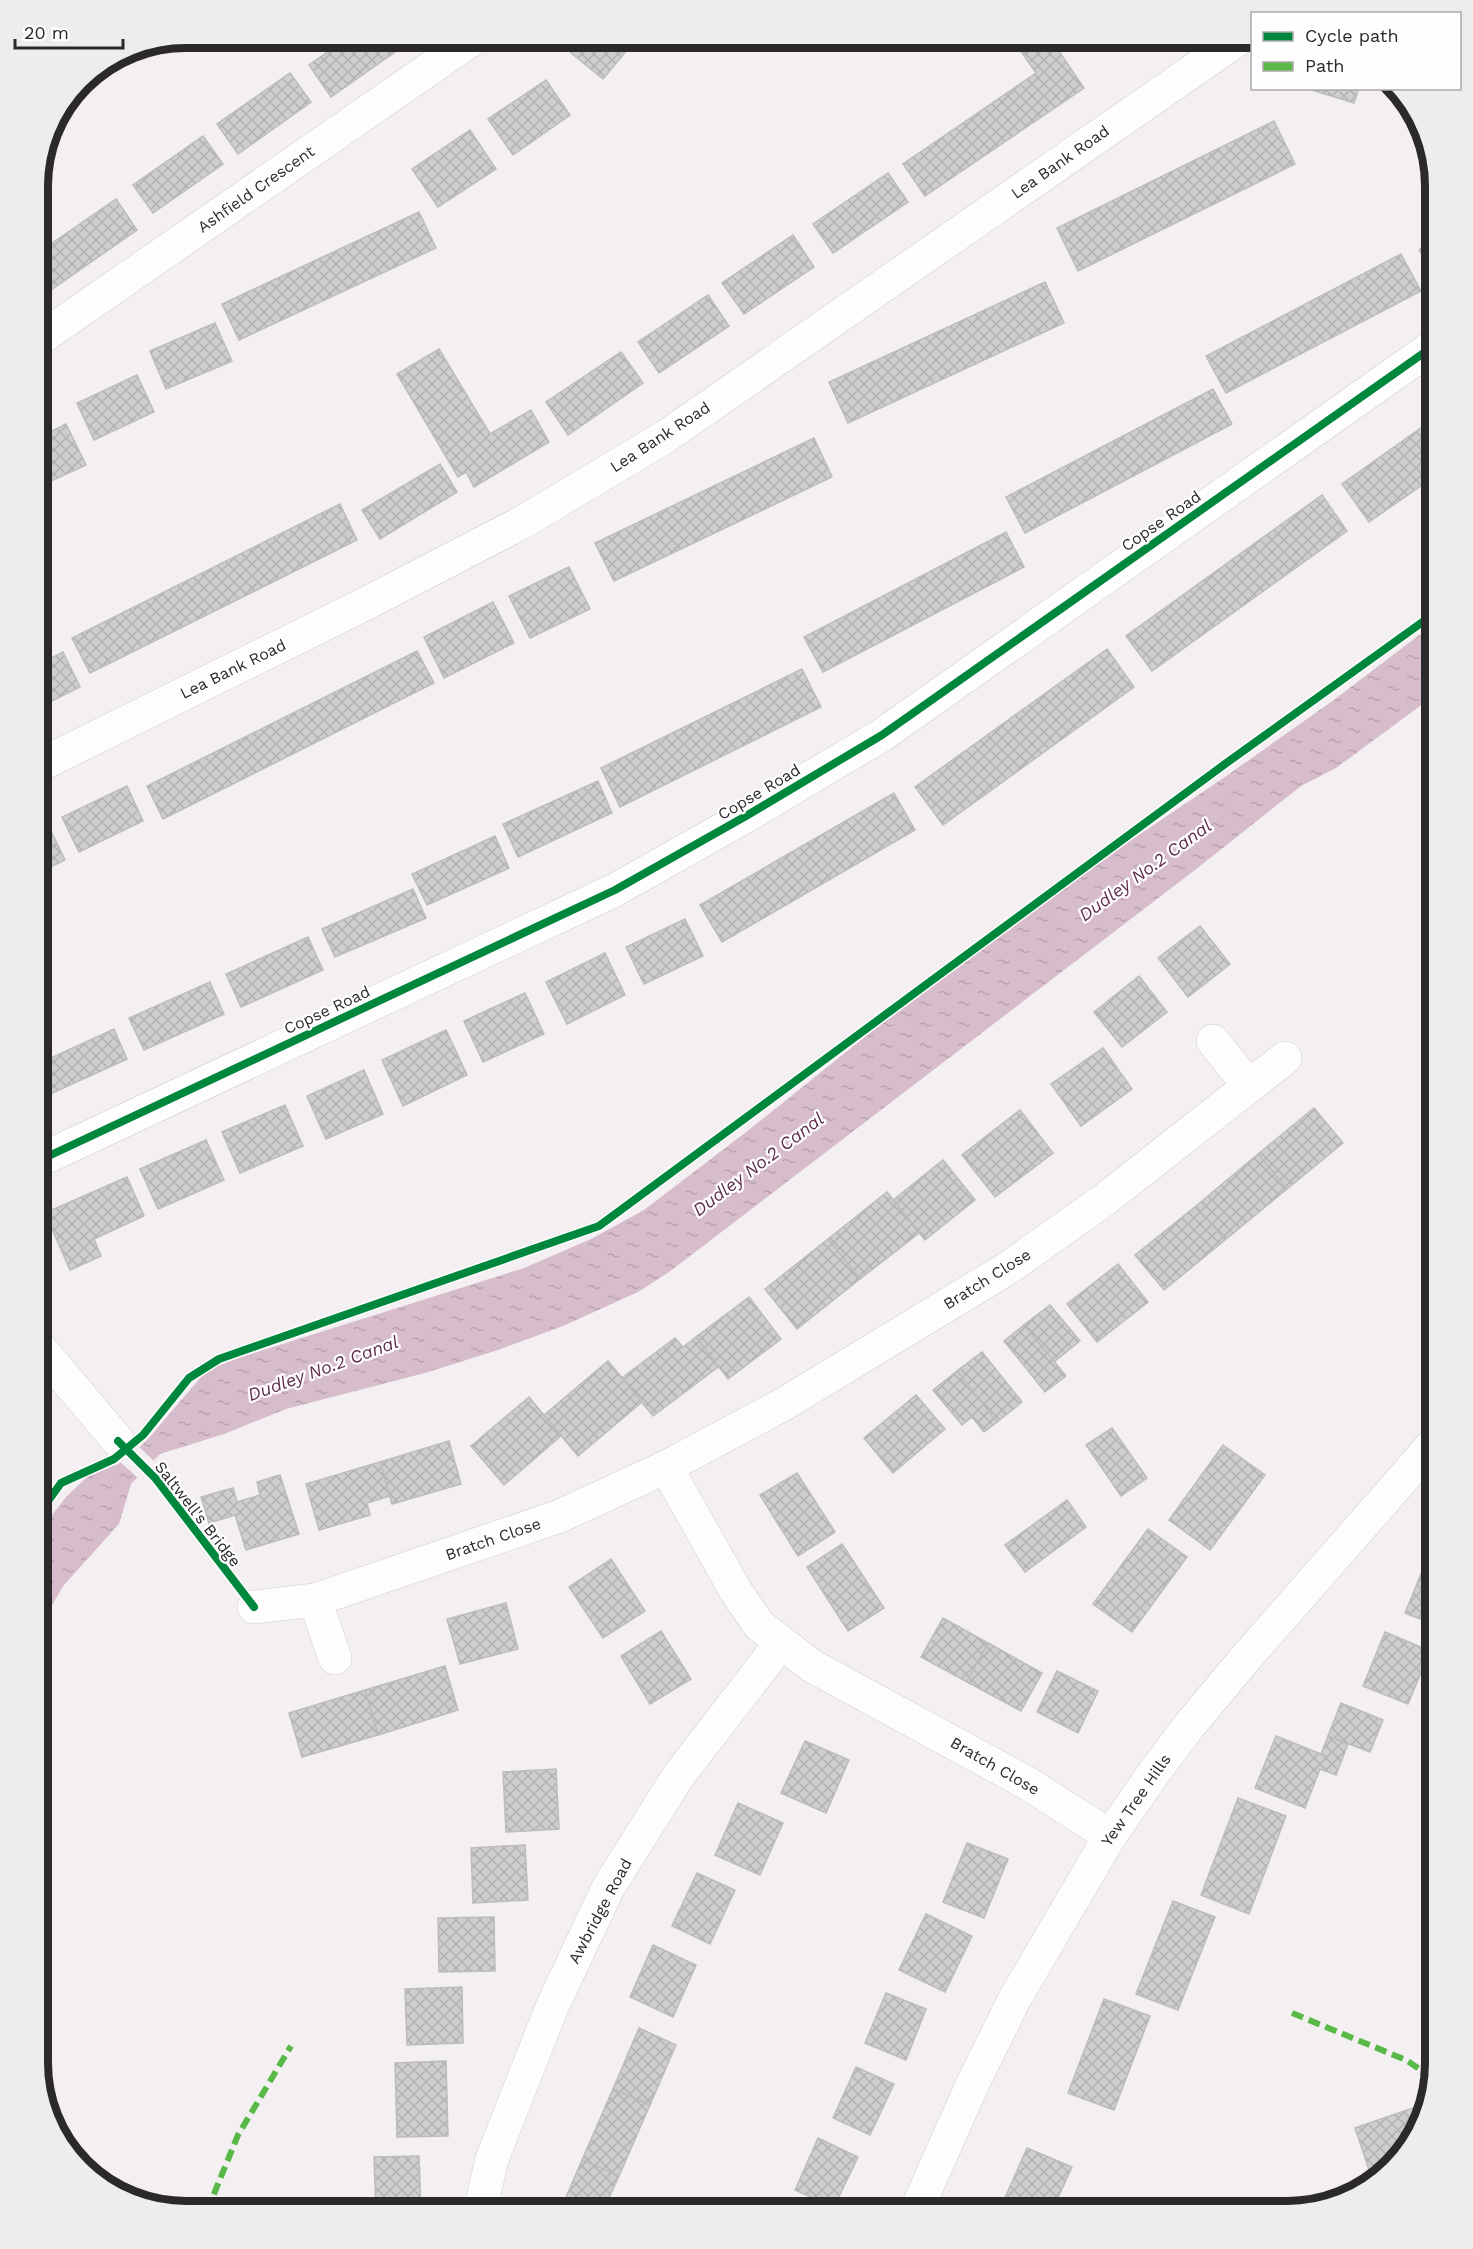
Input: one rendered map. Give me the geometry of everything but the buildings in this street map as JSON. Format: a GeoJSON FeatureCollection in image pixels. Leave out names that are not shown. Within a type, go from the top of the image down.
{"type":"FeatureCollection","features":[{"type":"Feature","properties":{"kind":"street","name":"Ashfield Crescent"},"geometry":{"type":"LineString","coordinates":[[48,333],[460,48]]}},
{"type":"Feature","properties":{"kind":"street","name":"Lea Bank Road"},"geometry":{"type":"LineString","coordinates":[[48,761],[365,604],[523,522],[665,436],[1226,48]]}},
{"type":"Feature","properties":{"kind":"street","name":"Copse Road"},"geometry":{"type":"LineString","coordinates":[[48,1156],[615,890],[746,816],[882,735],[1425,353]]}},
{"type":"Feature","properties":{"kind":"street"},"geometry":{"type":"LineString","coordinates":[[1213,1041],[1249,1086]]}},
{"type":"Feature","properties":{"kind":"street","name":"Bratch Close"},"geometry":{"type":"LineString","coordinates":[[254,1607],[315,1600],[560,1516],[666,1467],[784,1404],[1008,1268],[1104,1200],[1285,1058]]}},
{"type":"Feature","properties":{"kind":"street"},"geometry":{"type":"LineString","coordinates":[[48,1358],[118,1441]]}},
{"type":"Feature","properties":{"kind":"street","name":"Yew Tree Hills"},"geometry":{"type":"LineString","coordinates":[[920,2201],[974,2081],[1014,2000],[1110,1836],[1153,1773],[1203,1710],[1425,1455]]}},
{"type":"Feature","properties":{"kind":"street","name":"Bratch Close"},"geometry":{"type":"LineString","coordinates":[[666,1467],[737,1593],[759,1625],[812,1665],[1027,1783],[1110,1836]]}},
{"type":"Feature","properties":{"kind":"street"},"geometry":{"type":"LineString","coordinates":[[315,1600],[334,1658]]}},
{"type":"Feature","properties":{"kind":"street","name":"Awbridge Road"},"geometry":{"type":"LineString","coordinates":[[482,2201],[492,2159],[552,2007],[608,1888],[679,1775],[781,1643]]}},
{"type":"Feature","properties":{"kind":"water","name":"Dudley No.2 Canal"},"geometry":{"type":"Polygon","coordinates":[[[1425,631],[1425,702],[1336,768],[1301,786],[1195,870],[669,1272],[638,1292],[563,1326],[498,1350],[425,1373],[286,1409],[224,1434],[160,1454],[131,1484],[119,1524],[64,1585],[48,1611],[48,1520],[66,1497],[87,1477],[125,1461],[148,1439],[207,1370],[241,1357],[524,1268],[591,1239],[644,1210],[750,1129],[1002,927],[1222,779],[1331,702],[1425,631]]]}},
{"type":"Feature","properties":{"kind":"pier"},"geometry":{"type":"Polygon","coordinates":[[[137,1445],[155,1462],[139,1479],[118,1460],[137,1445]]]}},
{"type":"Feature","properties":{"kind":"marked path"},"geometry":{"type":"LineString","coordinates":[[1292,2013],[1406,2060],[1421,2070],[1424,2076]]}},
{"type":"Feature","properties":{"kind":"marked path"},"geometry":{"type":"LineString","coordinates":[[211,2201],[238,2135],[291,2046]]}},
{"type":"Feature","properties":{"kind":"cycle path"},"geometry":{"type":"LineString","coordinates":[[48,1156],[615,890],[746,816],[882,735],[1425,352]]}},
{"type":"Feature","properties":{"kind":"cycle path"},"geometry":{"type":"LineString","coordinates":[[48,1501],[61,1483],[114,1459],[143,1435],[189,1378],[219,1359],[599,1226],[1225,764],[1425,620]]}},
{"type":"Feature","properties":{"kind":"cycle path","name":"Saltwell's Bridge"},"geometry":{"type":"LineString","coordinates":[[118,1441],[156,1479],[254,1607]]}}]}
